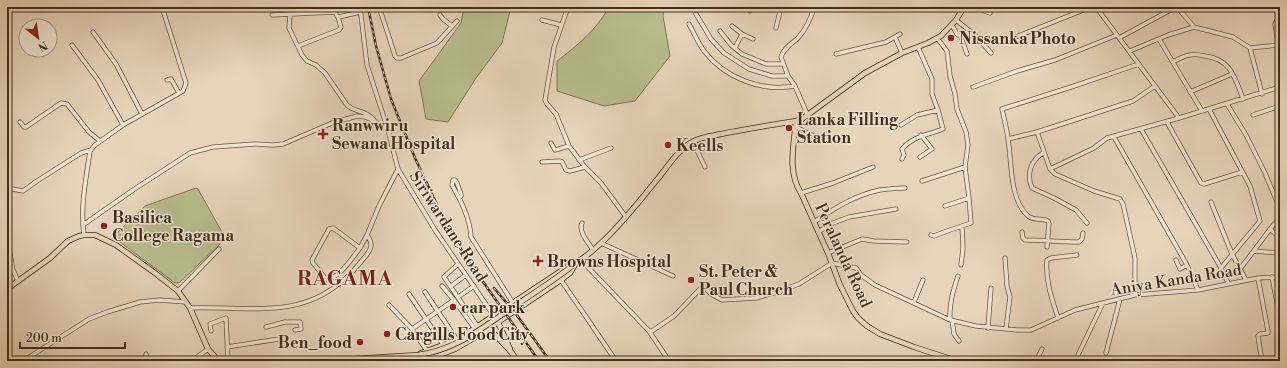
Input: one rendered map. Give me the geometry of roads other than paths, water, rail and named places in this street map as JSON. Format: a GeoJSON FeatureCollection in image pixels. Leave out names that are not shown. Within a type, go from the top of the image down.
{"type":"FeatureCollection","features":[{"type":"Feature","properties":{"kind":"main road"},"geometry":{"type":"LineString","coordinates":[[320,361],[418,355],[440,351],[463,340],[555,279],[593,250],[626,217],[673,159],[693,142],[702,138],[740,130],[796,121],[808,116],[865,73],[902,53],[937,38],[952,25],[964,7]]}},
{"type":"Feature","properties":{"kind":"main road","name":"Peralanda Road"},"geometry":{"type":"LineString","coordinates":[[796,121],[793,165],[797,187],[853,311],[858,318],[873,330],[909,345],[957,361]]}},
{"type":"Feature","properties":{"kind":"main road"},"geometry":{"type":"LineString","coordinates":[[7,289],[50,258],[68,241],[84,234],[95,235],[116,246],[178,291],[190,308],[208,349],[216,358],[222,361]]}},
{"type":"Feature","properties":{"kind":"main road"},"geometry":{"type":"LineString","coordinates":[[418,355],[457,340],[567,267],[576,263]]}},
{"type":"Feature","properties":{"kind":"main road"},"geometry":{"type":"LineString","coordinates":[[418,355],[426,358],[455,349],[561,280],[570,273],[576,263]]}},
{"type":"Feature","properties":{"kind":"main road"},"geometry":{"type":"LineString","coordinates":[[494,316],[517,361]]}},
{"type":"Feature","properties":{"kind":"main road"},"geometry":{"type":"LineString","coordinates":[[485,322],[512,353]]}},
{"type":"Feature","properties":{"kind":"street"},"geometry":{"type":"LineString","coordinates":[[7,188],[23,192],[36,180],[81,153],[91,150],[100,141],[123,124],[183,91],[186,83],[162,7]]}},
{"type":"Feature","properties":{"kind":"street","name":"Siriwardane Road"},"geometry":{"type":"LineString","coordinates":[[360,7],[367,65],[388,130],[398,169],[432,225],[494,316]]}},
{"type":"Feature","properties":{"kind":"street"},"geometry":{"type":"LineString","coordinates":[[378,7],[394,56],[397,58],[401,58],[436,44],[456,21]]}},
{"type":"Feature","properties":{"kind":"street"},"geometry":{"type":"LineString","coordinates":[[568,7],[554,47],[546,100],[547,104],[556,114],[569,146],[585,167],[601,183],[626,217]]}},
{"type":"Feature","properties":{"kind":"street"},"geometry":{"type":"LineString","coordinates":[[776,28],[781,7]]}},
{"type":"Feature","properties":{"kind":"street"},"geometry":{"type":"LineString","coordinates":[[808,116],[780,57],[782,52],[807,27],[814,7]]}},
{"type":"Feature","properties":{"kind":"street"},"geometry":{"type":"LineString","coordinates":[[973,7],[990,13]]}},
{"type":"Feature","properties":{"kind":"street"},"geometry":{"type":"LineString","coordinates":[[1016,38],[1090,7]]}},
{"type":"Feature","properties":{"kind":"street"},"geometry":{"type":"LineString","coordinates":[[1096,7],[1179,118]]}},
{"type":"Feature","properties":{"kind":"street"},"geometry":{"type":"LineString","coordinates":[[1100,12],[1108,7]]}},
{"type":"Feature","properties":{"kind":"street"},"geometry":{"type":"LineString","coordinates":[[973,87],[1016,71],[1055,60],[1118,37],[1177,7],[1194,27]]}},
{"type":"Feature","properties":{"kind":"street"},"geometry":{"type":"LineString","coordinates":[[272,15],[335,12],[338,16],[341,27],[339,30],[298,46]]}},
{"type":"Feature","properties":{"kind":"street"},"geometry":{"type":"LineString","coordinates":[[338,16],[360,12]]}},
{"type":"Feature","properties":{"kind":"street"},"geometry":{"type":"LineString","coordinates":[[290,14],[289,28],[302,55],[307,61],[316,65],[325,73],[350,108],[366,113],[374,121]]}},
{"type":"Feature","properties":{"kind":"street"},"geometry":{"type":"LineString","coordinates":[[696,14],[711,39],[724,53],[749,69],[772,76],[788,76]]}},
{"type":"Feature","properties":{"kind":"street"},"geometry":{"type":"LineString","coordinates":[[440,15],[452,26]]}},
{"type":"Feature","properties":{"kind":"street"},"geometry":{"type":"LineString","coordinates":[[1280,15],[1275,24],[1278,34],[1280,56]]}},
{"type":"Feature","properties":{"kind":"street"},"geometry":{"type":"LineString","coordinates":[[542,20],[561,25]]}},
{"type":"Feature","properties":{"kind":"street"},"geometry":{"type":"LineString","coordinates":[[956,20],[976,36],[991,53]]}},
{"type":"Feature","properties":{"kind":"street"},"geometry":{"type":"LineString","coordinates":[[689,24],[704,51],[720,67],[734,76],[752,84],[770,88],[795,86]]}},
{"type":"Feature","properties":{"kind":"street"},"geometry":{"type":"LineString","coordinates":[[952,25],[957,34],[961,37],[967,54]]}},
{"type":"Feature","properties":{"kind":"street"},"geometry":{"type":"LineString","coordinates":[[732,26],[742,34],[753,39]]}},
{"type":"Feature","properties":{"kind":"street"},"geometry":{"type":"LineString","coordinates":[[1130,51],[1168,35],[1194,27],[1234,37],[1250,48],[1278,45]]}},
{"type":"Feature","properties":{"kind":"street"},"geometry":{"type":"LineString","coordinates":[[720,31],[731,46],[742,54],[766,64],[783,64]]}},
{"type":"Feature","properties":{"kind":"street"},"geometry":{"type":"LineString","coordinates":[[93,32],[116,64],[142,114]]}},
{"type":"Feature","properties":{"kind":"street"},"geometry":{"type":"LineString","coordinates":[[735,48],[742,34]]}},
{"type":"Feature","properties":{"kind":"street"},"geometry":{"type":"LineString","coordinates":[[836,54],[886,42],[900,34]]}},
{"type":"Feature","properties":{"kind":"street"},"geometry":{"type":"LineString","coordinates":[[895,37],[902,53]]}},
{"type":"Feature","properties":{"kind":"street"},"geometry":{"type":"LineString","coordinates":[[932,235],[934,236],[971,223],[970,198],[965,167],[968,145],[966,132],[957,109],[950,76],[947,51],[937,38]]}},
{"type":"Feature","properties":{"kind":"street"},"geometry":{"type":"LineString","coordinates":[[1159,39],[1202,111]]}},
{"type":"Feature","properties":{"kind":"street"},"geometry":{"type":"LineString","coordinates":[[72,46],[98,80],[123,124]]}},
{"type":"Feature","properties":{"kind":"street"},"geometry":{"type":"LineString","coordinates":[[902,159],[904,155],[902,149],[909,142],[921,135],[943,127],[932,94],[932,79],[918,46]]}},
{"type":"Feature","properties":{"kind":"street"},"geometry":{"type":"LineString","coordinates":[[1250,48],[1262,94]]}},
{"type":"Feature","properties":{"kind":"street"},"geometry":{"type":"LineString","coordinates":[[1173,62],[1192,54],[1214,57],[1222,61],[1227,65],[1232,74],[1243,99]]}},
{"type":"Feature","properties":{"kind":"street"},"geometry":{"type":"LineString","coordinates":[[1047,247],[1049,229],[1048,221],[1028,216],[1024,211],[1014,187],[1008,139],[1002,109],[1139,64]]}},
{"type":"Feature","properties":{"kind":"street"},"geometry":{"type":"LineString","coordinates":[[1190,92],[1232,74]]}},
{"type":"Feature","properties":{"kind":"street"},"geometry":{"type":"LineString","coordinates":[[167,80],[171,79],[179,93]]}},
{"type":"Feature","properties":{"kind":"street"},"geometry":{"type":"LineString","coordinates":[[1008,139],[1037,132],[1133,101],[1155,86]]}},
{"type":"Feature","properties":{"kind":"street"},"geometry":{"type":"LineString","coordinates":[[1050,169],[1094,148],[1107,138],[1262,94],[1280,87]]}},
{"type":"Feature","properties":{"kind":"street"},"geometry":{"type":"LineString","coordinates":[[20,122],[24,127],[26,127],[61,103],[64,103],[67,104],[89,132],[100,141]]}},
{"type":"Feature","properties":{"kind":"street"},"geometry":{"type":"LineString","coordinates":[[1227,104],[1246,135],[1265,173],[1278,204]]}},
{"type":"Feature","properties":{"kind":"street"},"geometry":{"type":"LineString","coordinates":[[1253,115],[1280,106]]}},
{"type":"Feature","properties":{"kind":"street"},"geometry":{"type":"LineString","coordinates":[[1209,109],[1250,186],[1260,220],[1221,268]]}},
{"type":"Feature","properties":{"kind":"street"},"geometry":{"type":"LineString","coordinates":[[901,125],[917,116],[938,110]]}},
{"type":"Feature","properties":{"kind":"street"},"geometry":{"type":"LineString","coordinates":[[83,226],[133,190],[190,153],[213,147],[284,144],[332,123],[357,116],[365,117],[374,121],[388,130]]}},
{"type":"Feature","properties":{"kind":"street"},"geometry":{"type":"LineString","coordinates":[[1167,122],[1201,183],[1204,184],[1242,172]]}},
{"type":"Feature","properties":{"kind":"street"},"geometry":{"type":"LineString","coordinates":[[796,127],[823,141]]}},
{"type":"Feature","properties":{"kind":"street"},"geometry":{"type":"LineString","coordinates":[[1141,129],[1221,268],[1228,283]]}},
{"type":"Feature","properties":{"kind":"street"},"geometry":{"type":"LineString","coordinates":[[1037,132],[1043,153],[1050,169],[1055,174],[1094,191],[1120,199],[1123,204],[1135,258],[1135,295]]}},
{"type":"Feature","properties":{"kind":"street"},"geometry":{"type":"LineString","coordinates":[[920,157],[932,149],[921,135]]}},
{"type":"Feature","properties":{"kind":"street"},"geometry":{"type":"LineString","coordinates":[[1114,137],[1187,265],[1198,290]]}},
{"type":"Feature","properties":{"kind":"street"},"geometry":{"type":"LineString","coordinates":[[693,142],[705,167]]}},
{"type":"Feature","properties":{"kind":"street"},"geometry":{"type":"LineString","coordinates":[[550,143],[555,150],[569,146]]}},
{"type":"Feature","properties":{"kind":"street"},"geometry":{"type":"LineString","coordinates":[[579,160],[611,148]]}},
{"type":"Feature","properties":{"kind":"street"},"geometry":{"type":"LineString","coordinates":[[84,234],[82,215],[83,203],[91,150]]}},
{"type":"Feature","properties":{"kind":"street"},"geometry":{"type":"LineString","coordinates":[[1043,153],[1034,161],[1029,175],[1029,182],[1032,188],[1076,210],[1087,223]]}},
{"type":"Feature","properties":{"kind":"street"},"geometry":{"type":"LineString","coordinates":[[542,162],[560,161],[566,170],[570,171],[585,167]]}},
{"type":"Feature","properties":{"kind":"street"},"geometry":{"type":"LineString","coordinates":[[801,193],[833,183],[873,167]]}},
{"type":"Feature","properties":{"kind":"street"},"geometry":{"type":"LineString","coordinates":[[922,181],[965,167]]}},
{"type":"Feature","properties":{"kind":"street"},"geometry":{"type":"LineString","coordinates":[[360,248],[331,228],[329,229],[312,260],[326,279],[331,279],[343,270],[360,248],[398,169]]}},
{"type":"Feature","properties":{"kind":"street"},"geometry":{"type":"LineString","coordinates":[[814,222],[837,207],[857,197],[881,190],[905,188]]}},
{"type":"Feature","properties":{"kind":"street"},"geometry":{"type":"LineString","coordinates":[[459,198],[471,225],[471,237],[513,303]]}},
{"type":"Feature","properties":{"kind":"street"},"geometry":{"type":"LineString","coordinates":[[945,206],[970,198]]}},
{"type":"Feature","properties":{"kind":"street"},"geometry":{"type":"LineString","coordinates":[[1211,202],[1232,254],[1246,280]]}},
{"type":"Feature","properties":{"kind":"street"},"geometry":{"type":"LineString","coordinates":[[818,232],[849,217],[896,209]]}},
{"type":"Feature","properties":{"kind":"street"},"geometry":{"type":"LineString","coordinates":[[582,222],[580,224],[580,229],[593,250]]}},
{"type":"Feature","properties":{"kind":"street"},"geometry":{"type":"LineString","coordinates":[[1240,269],[1274,224]]}},
{"type":"Feature","properties":{"kind":"street"},"geometry":{"type":"LineString","coordinates":[[961,265],[963,248],[962,226]]}},
{"type":"Feature","properties":{"kind":"street"},"geometry":{"type":"LineString","coordinates":[[1270,229],[1280,238]]}},
{"type":"Feature","properties":{"kind":"street"},"geometry":{"type":"LineString","coordinates":[[1022,232],[1025,240],[1079,242],[1083,233]]}},
{"type":"Feature","properties":{"kind":"street"},"geometry":{"type":"LineString","coordinates":[[190,308],[272,309],[311,301],[337,286],[350,274],[369,252],[372,247],[372,241],[367,235]]}},
{"type":"Feature","properties":{"kind":"street"},"geometry":{"type":"LineString","coordinates":[[7,237],[13,270],[18,281]]}},
{"type":"Feature","properties":{"kind":"street"},"geometry":{"type":"LineString","coordinates":[[828,253],[862,239],[907,242]]}},
{"type":"Feature","properties":{"kind":"street"},"geometry":{"type":"LineString","coordinates":[[601,242],[673,276]]}},
{"type":"Feature","properties":{"kind":"street"},"geometry":{"type":"LineString","coordinates":[[178,291],[219,249]]}},
{"type":"Feature","properties":{"kind":"street"},"geometry":{"type":"LineString","coordinates":[[1254,251],[1280,253]]}},
{"type":"Feature","properties":{"kind":"street"},"geometry":{"type":"LineString","coordinates":[[1058,318],[1050,292],[1046,267],[1047,260],[1051,258],[1077,256]]}},
{"type":"Feature","properties":{"kind":"street"},"geometry":{"type":"LineString","coordinates":[[1005,258],[1007,286],[1010,297],[1006,329]]}},
{"type":"Feature","properties":{"kind":"street"},"geometry":{"type":"LineString","coordinates":[[581,260],[649,332],[669,361]]}},
{"type":"Feature","properties":{"kind":"street"},"geometry":{"type":"LineString","coordinates":[[1176,260],[1180,269],[1187,265]]}},
{"type":"Feature","properties":{"kind":"street"},"geometry":{"type":"LineString","coordinates":[[649,332],[674,316],[701,288],[705,288],[711,294],[722,300],[756,298],[799,284],[832,263]]}},
{"type":"Feature","properties":{"kind":"street","name":"Aniya Kanda Road"},"geometry":{"type":"LineString","coordinates":[[832,263],[856,268],[864,278],[875,285],[951,320],[988,328],[1031,330],[1075,310],[1135,295],[1198,290],[1258,278],[1280,277]]}},
{"type":"Feature","properties":{"kind":"street"},"geometry":{"type":"LineString","coordinates":[[458,264],[444,276],[456,298],[476,328]]}},
{"type":"Feature","properties":{"kind":"street"},"geometry":{"type":"LineString","coordinates":[[450,286],[466,275]]}},
{"type":"Feature","properties":{"kind":"street"},"geometry":{"type":"LineString","coordinates":[[958,276],[951,296],[949,308],[954,334],[959,341]]}},
{"type":"Feature","properties":{"kind":"street"},"geometry":{"type":"LineString","coordinates":[[1272,277],[1280,318]]}},
{"type":"Feature","properties":{"kind":"street"},"geometry":{"type":"LineString","coordinates":[[1258,278],[1268,332],[1258,336],[1262,361]]}},
{"type":"Feature","properties":{"kind":"street"},"geometry":{"type":"LineString","coordinates":[[561,280],[616,361]]}},
{"type":"Feature","properties":{"kind":"street"},"geometry":{"type":"LineString","coordinates":[[914,302],[923,280]]}},
{"type":"Feature","properties":{"kind":"street"},"geometry":{"type":"LineString","coordinates":[[442,286],[456,298]]}},
{"type":"Feature","properties":{"kind":"street"},"geometry":{"type":"LineString","coordinates":[[412,329],[474,286]]}},
{"type":"Feature","properties":{"kind":"street"},"geometry":{"type":"LineString","coordinates":[[988,328],[991,288]]}},
{"type":"Feature","properties":{"kind":"street"},"geometry":{"type":"LineString","coordinates":[[425,292],[457,340]]}},
{"type":"Feature","properties":{"kind":"street"},"geometry":{"type":"LineString","coordinates":[[409,294],[444,346]]}},
{"type":"Feature","properties":{"kind":"street"},"geometry":{"type":"LineString","coordinates":[[1106,353],[1120,299]]}},
{"type":"Feature","properties":{"kind":"street"},"geometry":{"type":"LineString","coordinates":[[24,361],[89,319],[107,312],[140,302],[158,300],[186,302]]}},
{"type":"Feature","properties":{"kind":"street"},"geometry":{"type":"LineString","coordinates":[[1078,355],[1103,303]]}},
{"type":"Feature","properties":{"kind":"street"},"geometry":{"type":"LineString","coordinates":[[389,305],[412,329],[427,351]]}},
{"type":"Feature","properties":{"kind":"street"},"geometry":{"type":"LineString","coordinates":[[211,331],[210,324],[226,318],[228,361]]}},
{"type":"Feature","properties":{"kind":"street"},"geometry":{"type":"LineString","coordinates":[[266,327],[285,322],[300,322],[301,329],[295,330]]}},
{"type":"Feature","properties":{"kind":"street"},"geometry":{"type":"LineString","coordinates":[[227,347],[280,339]]}},
{"type":"Feature","properties":{"kind":"street"},"geometry":{"type":"LineString","coordinates":[[192,361],[208,349]]}},
{"type":"Feature","properties":{"kind":"street"},"geometry":{"type":"LineString","coordinates":[[1036,361],[1042,350]]}},
{"type":"Feature","properties":{"kind":"street"},"geometry":{"type":"LineString","coordinates":[[146,354],[146,361]]}},
{"type":"Feature","properties":{"kind":"street"},"geometry":{"type":"LineString","coordinates":[[401,361],[405,356]]}},
{"type":"Feature","properties":{"kind":"street"},"geometry":{"type":"LineString","coordinates":[[409,361],[411,356]]}},
{"type":"Feature","properties":{"kind":"street"},"geometry":{"type":"LineString","coordinates":[[436,356],[441,361]]}},
{"type":"Feature","properties":{"kind":"railway"},"geometry":{"type":"LineString","coordinates":[[368,7],[376,46],[391,99],[415,158],[446,224],[474,269],[539,361]]}},
{"type":"Feature","properties":{"kind":"railway"},"geometry":{"type":"LineString","coordinates":[[494,288],[516,314],[550,361]]}},
{"type":"Feature","properties":{"kind":"place","name":"Nissanka Photo"},"geometry":{"type":"Point","coordinates":[951,38]}},
{"type":"Feature","properties":{"kind":"place","name":"Lanka Filling Station"},"geometry":{"type":"Point","coordinates":[789,128]}},
{"type":"Feature","properties":{"kind":"place","name":"Ranwwiru Sewana Hospital"},"geometry":{"type":"Point","coordinates":[323,134]}},
{"type":"Feature","properties":{"kind":"place","name":"Keells"},"geometry":{"type":"Point","coordinates":[668,145]}},
{"type":"Feature","properties":{"kind":"place","name":"Basilica College Ragama"},"geometry":{"type":"Point","coordinates":[104,226]}},
{"type":"Feature","properties":{"kind":"place","name":"Browns Hospital"},"geometry":{"type":"Point","coordinates":[538,261]}},
{"type":"Feature","properties":{"kind":"place","name":"St. Peter & Paul Church"},"geometry":{"type":"Point","coordinates":[691,280]}},
{"type":"Feature","properties":{"kind":"place","name":"car park"},"geometry":{"type":"Point","coordinates":[453,307]}},
{"type":"Feature","properties":{"kind":"place","name":"Cargills Food City"},"geometry":{"type":"Point","coordinates":[387,334]}},
{"type":"Feature","properties":{"kind":"place","name":"Ben_food"},"geometry":{"type":"Point","coordinates":[360,342]}},
{"type":"Feature","properties":{"kind":"district","name":"RAGAMA"},"geometry":{"type":"Point","coordinates":[345,278]}}]}
